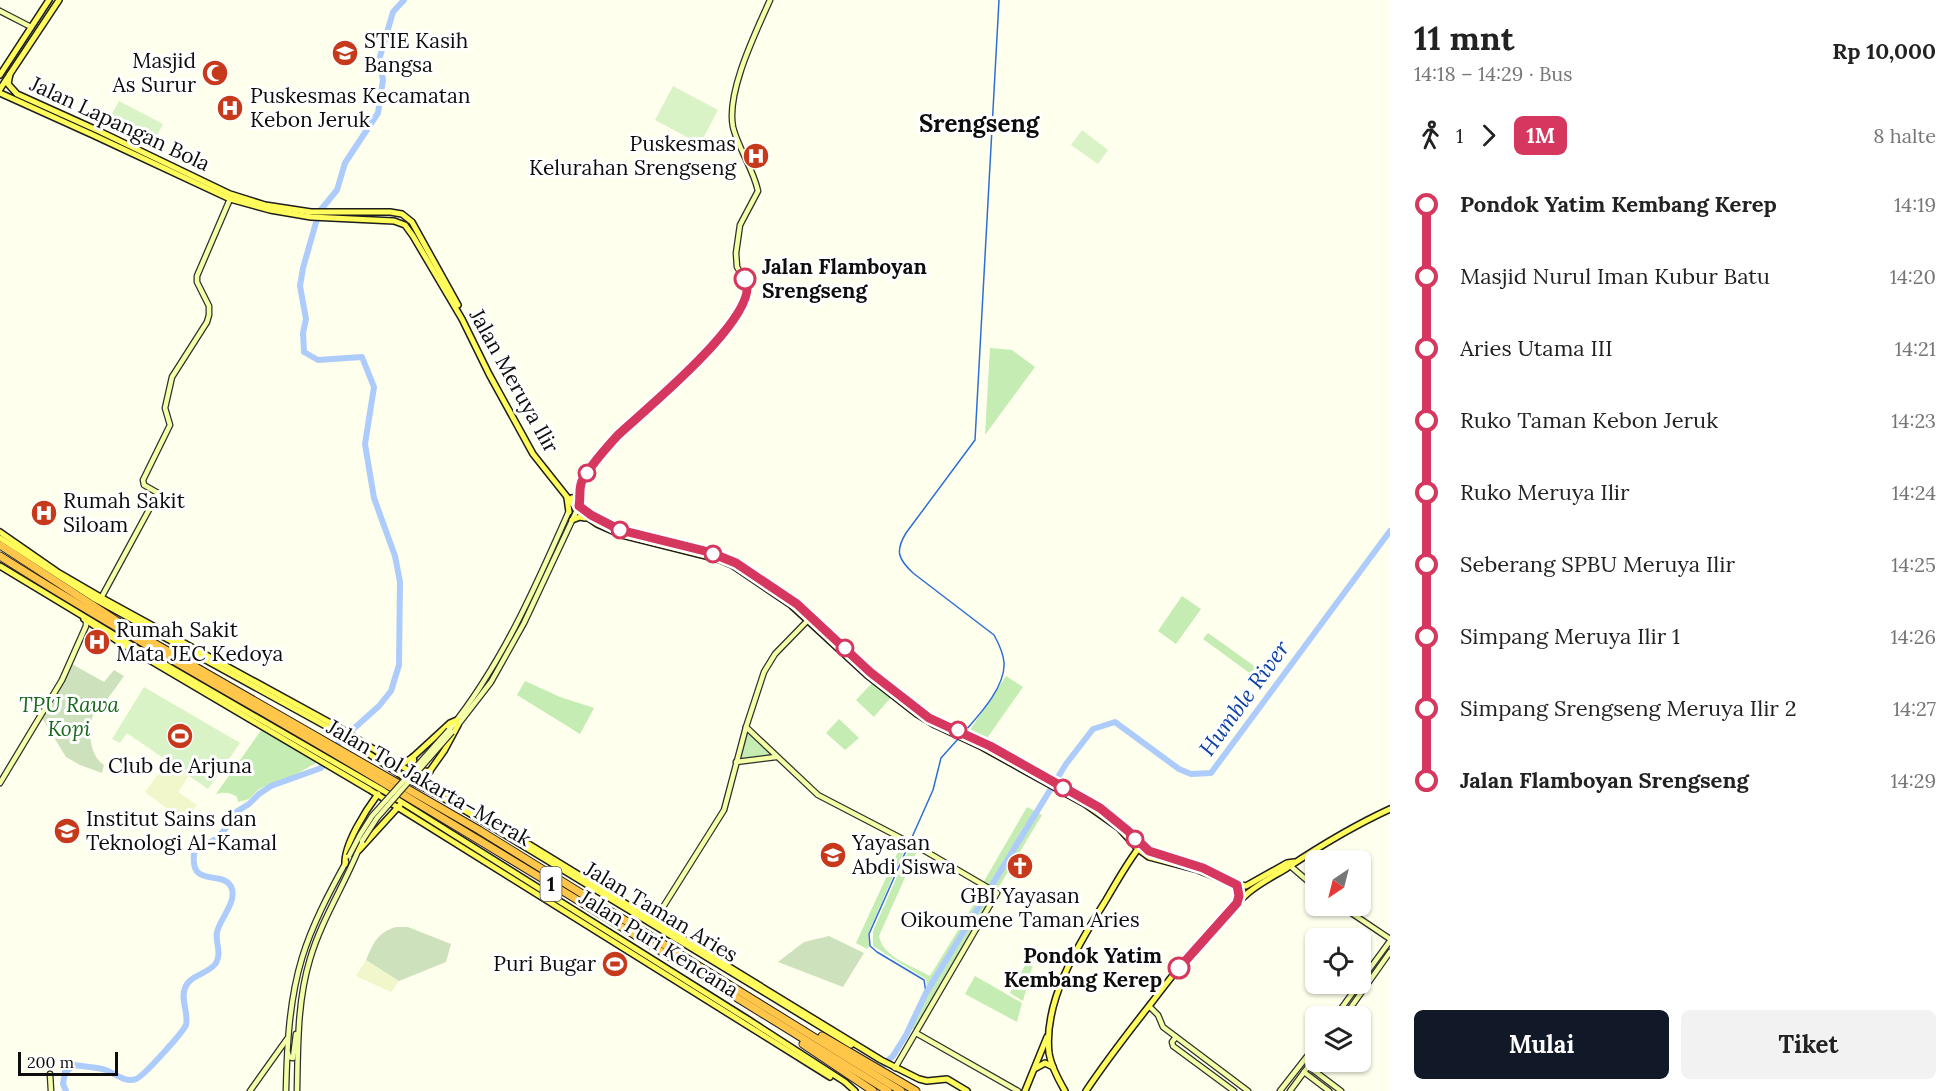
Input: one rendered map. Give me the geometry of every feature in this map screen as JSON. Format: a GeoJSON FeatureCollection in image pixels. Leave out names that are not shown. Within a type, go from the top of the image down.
{"type":"FeatureCollection","features":[{"type":"Feature","properties":{"kind":"highway","name":"Jalan Tol Jakarta–Merak"},"geometry":{"type":"LineString","coordinates":[[0,545],[320,750]]}},
{"type":"Feature","properties":{"kind":"highway","name":"Jalan Tol Jakarta–Merak"},"geometry":{"type":"LineString","coordinates":[[0,555],[320,750],[479,830],[772,1011],[788,1015],[858,1069],[873,1084],[888,1091]]}},
{"type":"Feature","properties":{"kind":"highway","name":"Jalan Tol Jakarta–Merak"},"geometry":{"type":"LineString","coordinates":[[341,761],[577,899],[790,1031],[858,1069]]}},
{"type":"Feature","properties":{"kind":"highway"},"geometry":{"type":"LineString","coordinates":[[858,1069],[886,1074],[916,1091]]}},
{"type":"Feature","properties":{"kind":"highway"},"geometry":{"type":"LineString","coordinates":[[858,1069],[873,1084]]}},
{"type":"Feature","properties":{"kind":"highway"},"geometry":{"type":"LineString","coordinates":[[901,1082],[923,1091]]}},
{"type":"Feature","properties":{"kind":"highway","name":"Jalan Tol Jakarta–Merak"},"geometry":{"type":"LineString","coordinates":[[873,1084],[901,1091]]}},
{"type":"Feature","properties":{"kind":"main road"},"geometry":{"type":"LineString","coordinates":[[0,75],[49,0]]}},
{"type":"Feature","properties":{"kind":"main road"},"geometry":{"type":"LineString","coordinates":[[0,93],[58,0]]}},
{"type":"Feature","properties":{"kind":"main road","name":"Jalan Lapangan Bola"},"geometry":{"type":"LineString","coordinates":[[10,74],[8,84],[17,94],[230,197]]}},
{"type":"Feature","properties":{"kind":"main road","name":"Jalan Lapangan Bola"},"geometry":{"type":"LineString","coordinates":[[0,93],[149,158]]}},
{"type":"Feature","properties":{"kind":"main road","name":"Jalan Meruya Ilir"},"geometry":{"type":"LineString","coordinates":[[230,197],[280,210],[362,220],[394,221],[408,228],[454,303],[517,427],[538,461],[566,497],[591,515],[620,530],[727,558],[781,592],[869,674],[929,718],[1112,818],[1142,847],[1164,859]]}},
{"type":"Feature","properties":{"kind":"main road"},"geometry":{"type":"LineString","coordinates":[[360,212],[364,216],[362,220]]}},
{"type":"Feature","properties":{"kind":"main road","name":"Jalan Meruya Ilir"},"geometry":{"type":"LineString","coordinates":[[327,216],[360,212],[390,212],[402,214],[410,219],[525,436],[541,461],[589,519],[622,535],[729,563],[768,587],[810,618]]}},
{"type":"Feature","properties":{"kind":"main road"},"geometry":{"type":"LineString","coordinates":[[566,497],[569,512]]}},
{"type":"Feature","properties":{"kind":"main road"},"geometry":{"type":"LineString","coordinates":[[572,520],[580,517],[589,519]]}},
{"type":"Feature","properties":{"kind":"main road"},"geometry":{"type":"LineString","coordinates":[[0,532],[101,600]]}},
{"type":"Feature","properties":{"kind":"main road"},"geometry":{"type":"LineString","coordinates":[[0,538],[57,576],[341,733],[397,768],[413,758],[450,723],[458,722]]}},
{"type":"Feature","properties":{"kind":"main road"},"geometry":{"type":"LineString","coordinates":[[0,566],[81,615],[320,750]]}},
{"type":"Feature","properties":{"kind":"main road"},"geometry":{"type":"LineString","coordinates":[[81,615],[88,623],[341,761]]}},
{"type":"Feature","properties":{"kind":"main road"},"geometry":{"type":"LineString","coordinates":[[419,786],[458,722]]}},
{"type":"Feature","properties":{"kind":"main road","name":"Jalan Meruya Ilir"},"geometry":{"type":"LineString","coordinates":[[965,736],[978,740],[1104,816],[1119,828],[1138,849],[1149,856],[1203,868],[1237,885]]}},
{"type":"Feature","properties":{"kind":"main road"},"geometry":{"type":"LineString","coordinates":[[978,740],[988,738]]}},
{"type":"Feature","properties":{"kind":"main road"},"geometry":{"type":"LineString","coordinates":[[413,758],[420,770],[430,771]]}},
{"type":"Feature","properties":{"kind":"main road","name":"Jalan Puri Kencana"},"geometry":{"type":"LineString","coordinates":[[341,761],[360,777],[441,829],[749,1020],[851,1088]]}},
{"type":"Feature","properties":{"kind":"main road","name":"Jalan Puri Kencana"},"geometry":{"type":"LineString","coordinates":[[341,761],[377,795],[851,1088]]}},
{"type":"Feature","properties":{"kind":"main road","name":"Jalan Taman Aries"},"geometry":{"type":"LineString","coordinates":[[397,768],[424,780],[515,839]]}},
{"type":"Feature","properties":{"kind":"main road","name":"Jalan Taman Aries"},"geometry":{"type":"LineString","coordinates":[[397,768],[419,786],[456,804],[515,839],[882,1061],[919,1079],[927,1081],[947,1079],[968,1091]]}},
{"type":"Feature","properties":{"kind":"main road"},"geometry":{"type":"LineString","coordinates":[[345,864],[346,854],[369,809],[377,795],[384,791]]}},
{"type":"Feature","properties":{"kind":"main road"},"geometry":{"type":"LineString","coordinates":[[359,850],[398,808],[399,801]]}},
{"type":"Feature","properties":{"kind":"main road"},"geometry":{"type":"LineString","coordinates":[[369,809],[376,805],[384,807],[387,815],[384,823]]}},
{"type":"Feature","properties":{"kind":"main road"},"geometry":{"type":"LineString","coordinates":[[1237,903],[1239,896],[1237,885],[1250,884],[1390,809]]}},
{"type":"Feature","properties":{"kind":"main road"},"geometry":{"type":"LineString","coordinates":[[1065,1091],[1049,1053],[1050,1031],[1057,994],[1074,954],[1138,849]]}},
{"type":"Feature","properties":{"kind":"main road"},"geometry":{"type":"LineString","coordinates":[[1086,1091],[1104,1064],[1192,952],[1237,903],[1290,864]]}},
{"type":"Feature","properties":{"kind":"main road"},"geometry":{"type":"LineString","coordinates":[[1025,1091],[1050,1031]]}},
{"type":"Feature","properties":{"kind":"main road"},"geometry":{"type":"LineString","coordinates":[[1035,1070],[1043,1063],[1053,1066]]}},
{"type":"Feature","properties":{"kind":"street"},"geometry":{"type":"LineString","coordinates":[[286,1091],[287,1038],[302,959],[312,930],[360,835],[372,816],[458,722],[500,661],[556,547],[572,520],[580,484],[584,477],[617,436],[697,363],[740,310],[747,283],[736,264],[738,234],[740,225],[758,191],[752,168],[736,135],[733,117],[738,82],[770,0]]}},
{"type":"Feature","properties":{"kind":"street"},"geometry":{"type":"LineString","coordinates":[[0,11],[31,27]]}},
{"type":"Feature","properties":{"kind":"street"},"geometry":{"type":"LineString","coordinates":[[101,600],[158,493],[144,485],[143,480],[170,425],[165,408],[174,370],[208,320],[209,306],[197,282],[198,276],[230,197]]}},
{"type":"Feature","properties":{"kind":"street"},"geometry":{"type":"LineString","coordinates":[[556,547],[569,512],[576,505]]}},
{"type":"Feature","properties":{"kind":"street"},"geometry":{"type":"LineString","coordinates":[[653,923],[721,817],[764,672],[771,659],[810,618]]}},
{"type":"Feature","properties":{"kind":"street"},"geometry":{"type":"LineString","coordinates":[[0,783],[62,681],[88,623]]}},
{"type":"Feature","properties":{"kind":"street"},"geometry":{"type":"LineString","coordinates":[[746,727],[818,795],[915,845],[995,891],[916,1033],[893,1067]]}},
{"type":"Feature","properties":{"kind":"street"},"geometry":{"type":"LineString","coordinates":[[297,1091],[298,1032],[303,986],[314,947],[362,841],[373,823],[450,731]]}},
{"type":"Feature","properties":{"kind":"street"},"geometry":{"type":"LineString","coordinates":[[736,762],[776,757]]}},
{"type":"Feature","properties":{"kind":"street"},"geometry":{"type":"LineString","coordinates":[[1290,864],[1305,878]]}},
{"type":"Feature","properties":{"kind":"street"},"geometry":{"type":"LineString","coordinates":[[1355,916],[1390,940],[1371,967]]}},
{"type":"Feature","properties":{"kind":"street"},"geometry":{"type":"LineString","coordinates":[[1352,1006],[1390,952]]}},
{"type":"Feature","properties":{"kind":"street"},"geometry":{"type":"LineString","coordinates":[[1149,1006],[1159,1015],[1161,1026],[1248,1091]]}},
{"type":"Feature","properties":{"kind":"street"},"geometry":{"type":"LineString","coordinates":[[287,1051],[292,1059],[295,1036],[298,1032]]}},
{"type":"Feature","properties":{"kind":"street"},"geometry":{"type":"LineString","coordinates":[[916,1033],[1018,1091]]}},
{"type":"Feature","properties":{"kind":"street"},"geometry":{"type":"LineString","coordinates":[[1176,1037],[1172,1042],[1173,1046],[1234,1091]]}},
{"type":"Feature","properties":{"kind":"street"},"geometry":{"type":"LineString","coordinates":[[250,1091],[287,1038]]}},
{"type":"Feature","properties":{"kind":"street"},"geometry":{"type":"LineString","coordinates":[[1280,1091],[1305,1059]]}},
{"type":"Feature","properties":{"kind":"street"},"geometry":{"type":"LineString","coordinates":[[1290,1091],[1304,1072],[1329,1091]]}},
{"type":"Feature","properties":{"kind":"street"},"geometry":{"type":"LineString","coordinates":[[1316,1072],[1341,1091]]}},
{"type":"Feature","properties":{"kind":"street"},"geometry":{"type":"LineString","coordinates":[[50,1074],[51,1091]]}},
{"type":"Feature","properties":{"kind":"green space"},"geometry":{"type":"Polygon","coordinates":[[[673,86],[718,110],[700,144],[655,120],[673,86]]]}},
{"type":"Feature","properties":{"kind":"green space"},"geometry":{"type":"Polygon","coordinates":[[[119,101],[163,124],[151,147],[106,125],[119,101]]]}},
{"type":"Feature","properties":{"kind":"green space"},"geometry":{"type":"Polygon","coordinates":[[[1082,130],[1108,150],[1098,164],[1071,145],[1082,130]]]}},
{"type":"Feature","properties":{"kind":"green space"},"geometry":{"type":"Polygon","coordinates":[[[990,348],[1012,350],[1035,367],[985,435],[990,348]]]}},
{"type":"Feature","properties":{"kind":"green space"},"geometry":{"type":"Polygon","coordinates":[[[1182,596],[1201,609],[1176,644],[1158,631],[1182,596]]]}},
{"type":"Feature","properties":{"kind":"green space"},"geometry":{"type":"Polygon","coordinates":[[[1208,633],[1271,678],[1266,685],[1203,639],[1208,633]]]}},
{"type":"Feature","properties":{"kind":"green space","name":"TPU Rawa Kopi"},"geometry":{"type":"Polygon","coordinates":[[[72,664],[104,682],[114,670],[124,676],[107,699],[96,709],[90,726],[92,749],[104,765],[102,773],[66,757],[42,718],[72,664]]]}},
{"type":"Feature","properties":{"kind":"green space"},"geometry":{"type":"Polygon","coordinates":[[[1006,676],[1023,687],[985,741],[968,733],[1006,676]]]}},
{"type":"Feature","properties":{"kind":"green space"},"geometry":{"type":"Polygon","coordinates":[[[525,681],[560,697],[594,708],[580,734],[517,695],[525,681]]]}},
{"type":"Feature","properties":{"kind":"green space"},"geometry":{"type":"Polygon","coordinates":[[[874,681],[892,696],[874,717],[856,700],[874,681]]]}},
{"type":"Feature","properties":{"kind":"green space","name":"Club de Arjuna"},"geometry":{"type":"Polygon","coordinates":[[[144,687],[240,743],[208,789],[127,733],[120,743],[112,739],[144,687]]]}},
{"type":"Feature","properties":{"kind":"green space"},"geometry":{"type":"Polygon","coordinates":[[[839,719],[859,738],[845,750],[826,733],[839,719]]]}},
{"type":"Feature","properties":{"kind":"green space"},"geometry":{"type":"Polygon","coordinates":[[[262,729],[319,761],[290,778],[269,784],[249,799],[238,802],[237,797],[232,794],[216,794],[262,729]]]}},
{"type":"Feature","properties":{"kind":"green space"},"geometry":{"type":"Polygon","coordinates":[[[747,730],[773,756],[740,758],[747,730]]]}},
{"type":"Feature","properties":{"kind":"green space"},"geometry":{"type":"Polygon","coordinates":[[[168,761],[189,776],[178,792],[197,805],[184,821],[145,792],[168,761]]]}},
{"type":"Feature","properties":{"kind":"green space"},"geometry":{"type":"Polygon","coordinates":[[[1027,807],[1042,815],[997,890],[983,883],[1027,807]]]}},
{"type":"Feature","properties":{"kind":"green space"},"geometry":{"type":"Polygon","coordinates":[[[902,843],[907,844],[868,934],[867,949],[856,943],[902,843]]]}},
{"type":"Feature","properties":{"kind":"green space"},"geometry":{"type":"Polygon","coordinates":[[[911,845],[918,848],[879,936],[886,950],[899,960],[930,976],[985,886],[987,887],[927,988],[926,979],[873,946],[873,931],[911,845]]]}},
{"type":"Feature","properties":{"kind":"green space"},"geometry":{"type":"Polygon","coordinates":[[[990,888],[995,892],[915,1030],[910,1028],[927,992],[990,888]]]}},
{"type":"Feature","properties":{"kind":"green space"},"geometry":{"type":"Polygon","coordinates":[[[396,927],[408,927],[451,944],[446,962],[399,981],[366,960],[377,939],[396,927]]]}},
{"type":"Feature","properties":{"kind":"green space"},"geometry":{"type":"Polygon","coordinates":[[[829,936],[864,953],[843,987],[778,962],[804,942],[829,936]]]}},
{"type":"Feature","properties":{"kind":"green space"},"geometry":{"type":"Polygon","coordinates":[[[1035,947],[1039,949],[1023,1001],[1010,993],[1035,947]]]}},
{"type":"Feature","properties":{"kind":"green space"},"geometry":{"type":"Polygon","coordinates":[[[366,960],[399,981],[391,992],[356,976],[366,960]]]}},
{"type":"Feature","properties":{"kind":"green space"},"geometry":{"type":"Polygon","coordinates":[[[975,976],[1022,1003],[1017,1022],[965,994],[975,976]]]}},
{"type":"Feature","properties":{"kind":"waterway"},"geometry":{"type":"LineString","coordinates":[[66,1091],[63,1084],[65,1072],[75,1065],[102,1069],[128,1080],[136,1079],[178,1036],[186,1025],[183,997],[185,988],[191,980],[209,970],[216,963],[217,932],[233,894],[228,883],[197,872],[194,865],[196,850],[216,839],[236,812],[271,786],[321,768],[340,741],[379,706],[391,691],[399,665],[400,582],[395,556],[374,498],[365,444],[374,387],[362,357],[318,360],[304,352],[303,333],[306,319],[300,286],[319,212],[337,190],[345,163],[378,113],[383,80],[379,60],[393,12],[404,0]]}},
{"type":"Feature","properties":{"kind":"waterway"},"geometry":{"type":"LineString","coordinates":[[965,731],[991,699],[1001,681],[1004,671],[1002,651],[994,635],[913,573],[901,559],[899,550],[906,533],[975,440],[999,0]]}},
{"type":"Feature","properties":{"kind":"waterway","name":"Humble River"},"geometry":{"type":"LineString","coordinates":[[876,1071],[893,1056],[926,993],[1066,764],[1093,729],[1115,722],[1179,769],[1191,774],[1211,773],[1390,531]]}},
{"type":"Feature","properties":{"kind":"waterway"},"geometry":{"type":"LineString","coordinates":[[926,993],[924,980],[870,946],[869,934],[933,790],[941,758],[958,739]]}},
{"type":"Feature","properties":{"kind":"bus line","name":"1M"},"geometry":{"type":"LineString","coordinates":[[745,279],[747,285],[745,298],[738,314],[697,363],[617,436],[603,452],[580,484],[579,506],[607,525],[620,530],[709,552],[736,563],[797,604],[870,672],[929,718],[990,746],[1100,808],[1149,851],[1194,864],[1237,885],[1239,896],[1237,903],[1179,968]]}},
{"type":"Feature","properties":{"kind":"place","name":"STIE Kasih Bangsa"},"geometry":{"type":"Point","coordinates":[345,53]}},
{"type":"Feature","properties":{"kind":"place","name":"Masjid As Surur"},"geometry":{"type":"Point","coordinates":[215,73]}},
{"type":"Feature","properties":{"kind":"place","name":"Puskesmas Kecamatan Kebon Jeruk"},"geometry":{"type":"Point","coordinates":[230,108]}},
{"type":"Feature","properties":{"kind":"place","name":"Puskesmas Kelurahan Srengseng"},"geometry":{"type":"Point","coordinates":[756,156]}},
{"type":"Feature","properties":{"kind":"place","name":"Jalan Flamboyan Srengseng"},"geometry":{"type":"Point","coordinates":[745,279]}},
{"type":"Feature","properties":{"kind":"place","name":"Rumah Sakit Siloam"},"geometry":{"type":"Point","coordinates":[44,513]}},
{"type":"Feature","properties":{"kind":"place","name":"Rumah Sakit Mata JEC Kedoya"},"geometry":{"type":"Point","coordinates":[97,642]}},
{"type":"Feature","properties":{"kind":"place","name":"Club de Arjuna"},"geometry":{"type":"Point","coordinates":[180,736]}},
{"type":"Feature","properties":{"kind":"place","name":"Institut Sains dan Teknologi Al-Kamal"},"geometry":{"type":"Point","coordinates":[67,831]}},
{"type":"Feature","properties":{"kind":"place","name":"Yayasan Abdi Siswa"},"geometry":{"type":"Point","coordinates":[833,855]}},
{"type":"Feature","properties":{"kind":"place","name":"GBI Yayasan Oikoumene Taman Aries"},"geometry":{"type":"Point","coordinates":[1020,866]}},
{"type":"Feature","properties":{"kind":"place","name":"Puri Bugar"},"geometry":{"type":"Point","coordinates":[615,964]}},
{"type":"Feature","properties":{"kind":"place","name":"Pondok Yatim Kembang Kerep"},"geometry":{"type":"Point","coordinates":[1179,968]}},
{"type":"Feature","properties":{"kind":"district","name":"Srengseng"},"geometry":{"type":"Point","coordinates":[979,124]}}]}
